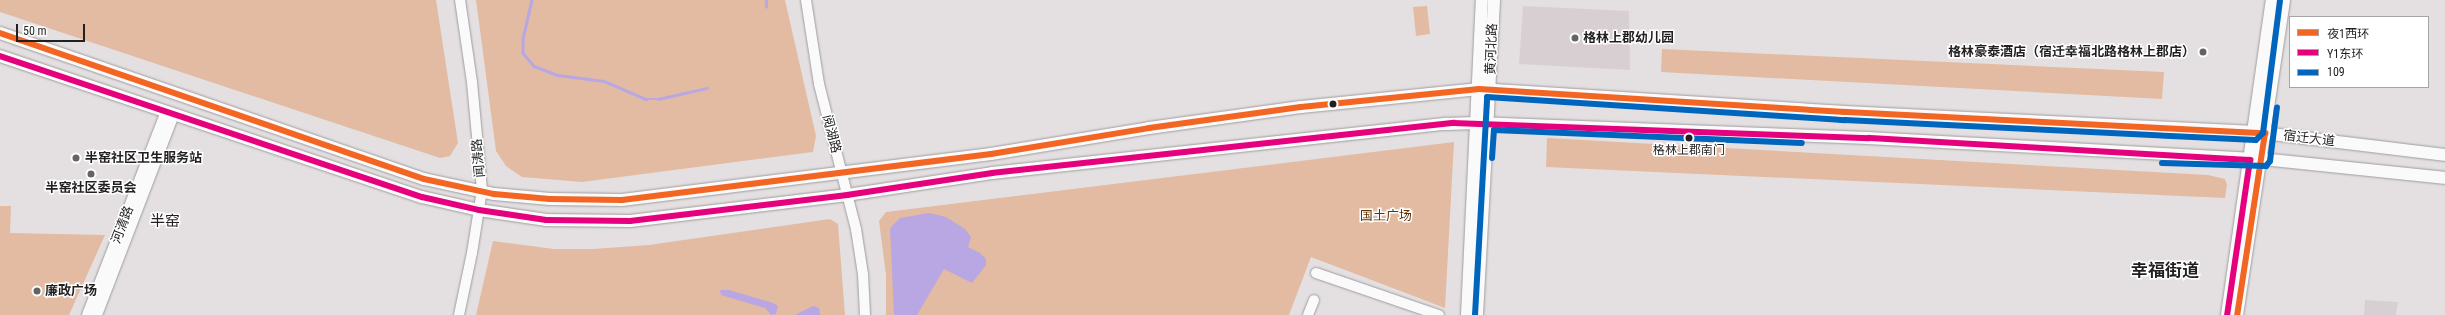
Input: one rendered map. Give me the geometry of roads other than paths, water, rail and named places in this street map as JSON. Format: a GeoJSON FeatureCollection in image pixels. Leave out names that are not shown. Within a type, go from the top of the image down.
{"type":"FeatureCollection","features":[{"type":"Feature","properties":{"kind":"main road","name":"黄河北路"},"geometry":{"type":"LineString","coordinates":[[1482,0],[1485,89]]}},
{"type":"Feature","properties":{"kind":"main road","name":"黄河北路"},"geometry":{"type":"LineString","coordinates":[[1482,123],[1494,0]]}},
{"type":"Feature","properties":{"kind":"main road"},"geometry":{"type":"LineString","coordinates":[[2260,133],[2272,0]]}},
{"type":"Feature","properties":{"kind":"main road"},"geometry":{"type":"LineString","coordinates":[[2237,315],[2260,133],[2284,0]]}},
{"type":"Feature","properties":{"kind":"main road","name":"宿迁大道"},"geometry":{"type":"LineString","coordinates":[[0,34],[424,179],[482,190],[550,199],[622,200],[991,154],[1149,128],[1293,108],[1485,89],[1845,112],[2260,133],[2445,155]]}},
{"type":"Feature","properties":{"kind":"main road","name":"宿迁大道"},"geometry":{"type":"LineString","coordinates":[[0,56],[422,197],[479,210],[546,220],[630,221],[847,195],[992,173],[1482,123],[1869,138],[2256,160],[2445,178]]}},
{"type":"Feature","properties":{"kind":"main road"},"geometry":{"type":"LineString","coordinates":[[1467,315],[1482,123]]}},
{"type":"Feature","properties":{"kind":"main road"},"geometry":{"type":"LineString","coordinates":[[1477,315],[1482,123]]}},
{"type":"Feature","properties":{"kind":"main road"},"geometry":{"type":"LineString","coordinates":[[2227,315],[2256,160]]}},
{"type":"Feature","properties":{"kind":"street","name":"闻涛路"},"geometry":{"type":"LineString","coordinates":[[459,315],[482,190],[472,82],[460,0]]}},
{"type":"Feature","properties":{"kind":"street","name":"阅湖路"},"geometry":{"type":"LineString","coordinates":[[806,0],[819,84],[847,195],[863,274],[865,315]]}},
{"type":"Feature","properties":{"kind":"street","name":"河清路"},"geometry":{"type":"LineString","coordinates":[[87,315],[170,113]]}},
{"type":"Feature","properties":{"kind":"street","name":"河清路"},"geometry":{"type":"LineString","coordinates":[[97,315],[170,113]]}},
{"type":"Feature","properties":{"kind":"street"},"geometry":{"type":"LineString","coordinates":[[1316,273],[1439,315]]}},
{"type":"Feature","properties":{"kind":"street"},"geometry":{"type":"LineString","coordinates":[[1308,315],[1314,300]]}},
{"type":"Feature","properties":{"kind":"waterway"},"geometry":{"type":"LineString","coordinates":[[532,0],[523,38],[523,53],[534,66],[558,75],[604,81],[646,99],[658,99],[707,88]]}},
{"type":"Feature","properties":{"kind":"waterway"},"geometry":{"type":"LineString","coordinates":[[766,0],[766,7]]}},
{"type":"Feature","properties":{"kind":"place","name":"格林上郡幼儿园"},"geometry":{"type":"Point","coordinates":[1575,38]}},
{"type":"Feature","properties":{"kind":"place","name":"格林豪泰酒店（宿迁幸福北路格林上郡店）"},"geometry":{"type":"Point","coordinates":[2203,52]}},
{"type":"Feature","properties":{"kind":"place","name":"格林上郡南门"},"geometry":{"type":"Point","coordinates":[1689,138]}},
{"type":"Feature","properties":{"kind":"place","name":"半窑社区卫生服务站"},"geometry":{"type":"Point","coordinates":[76,158]}},
{"type":"Feature","properties":{"kind":"place","name":"半窑社区委员会"},"geometry":{"type":"Point","coordinates":[91,174]}},
{"type":"Feature","properties":{"kind":"place","name":"廉政广场"},"geometry":{"type":"Point","coordinates":[37,291]}},
{"type":"Feature","properties":{"kind":"district","name":"半窑"},"geometry":{"type":"Point","coordinates":[165,222]}},
{"type":"Feature","properties":{"kind":"district","name":"幸福街道"},"geometry":{"type":"Point","coordinates":[2165,271]}},
{"type":"Feature","properties":{"kind":"park label","name":"国土广场"},"geometry":{"type":"Point","coordinates":[1386,216]}}]}
